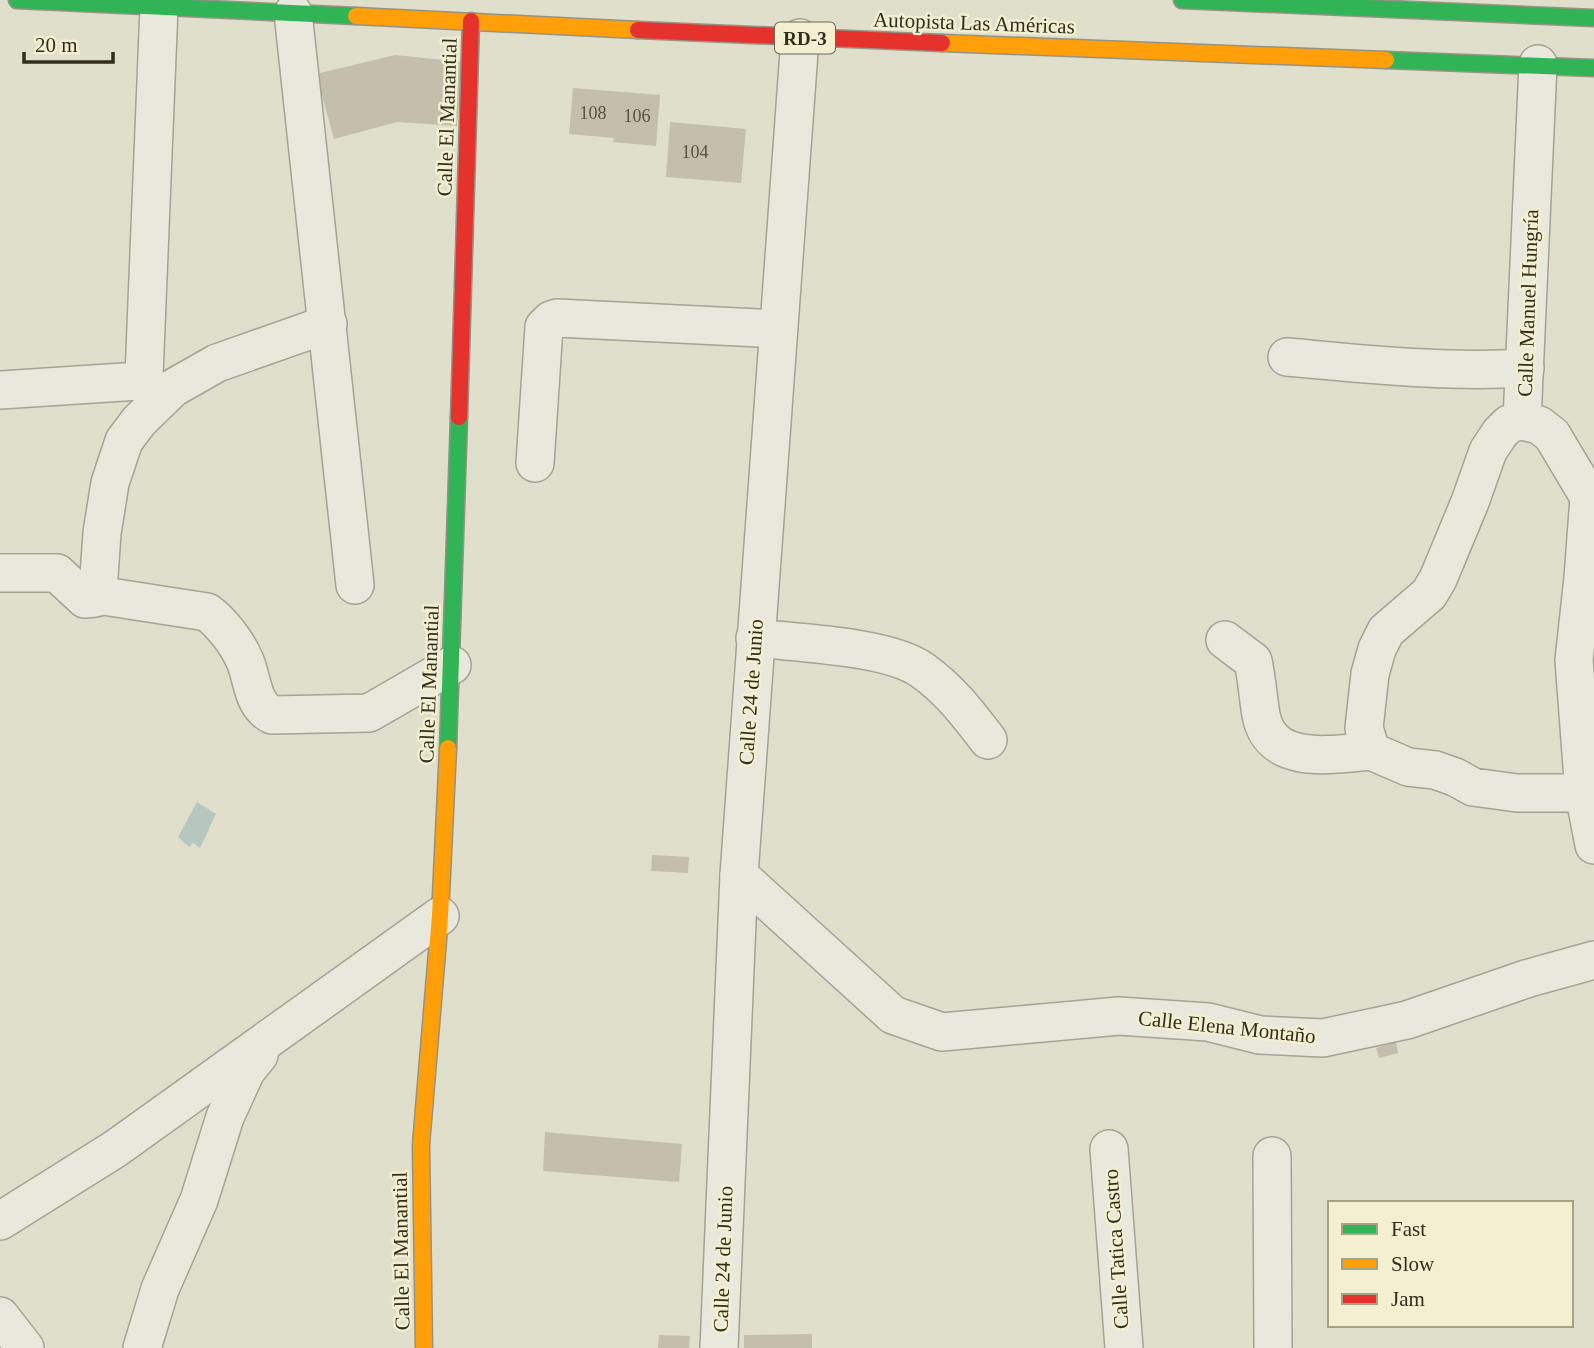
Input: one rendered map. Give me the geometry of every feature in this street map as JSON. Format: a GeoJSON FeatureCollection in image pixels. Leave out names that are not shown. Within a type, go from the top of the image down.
{"type":"FeatureCollection","features":[{"type":"Feature","properties":{"kind":"main road","name":"Autopista Las Américas"},"geometry":{"type":"LineString","coordinates":[[17,0],[800,38],[1594,68]]}},
{"type":"Feature","properties":{"kind":"main road"},"geometry":{"type":"LineString","coordinates":[[1182,0],[1594,18]]}},
{"type":"Feature","properties":{"kind":"main road"},"geometry":{"type":"LineString","coordinates":[[1284,0],[1304,5]]}},
{"type":"Feature","properties":{"kind":"main road","name":"Calle El Manantial"},"geometry":{"type":"LineString","coordinates":[[424,1348],[421,1145],[440,916],[452,665],[471,21]]}},
{"type":"Feature","properties":{"kind":"street"},"geometry":{"type":"LineString","coordinates":[[0,390],[139,381],[144,376],[159,7]]}},
{"type":"Feature","properties":{"kind":"street"},"geometry":{"type":"LineString","coordinates":[[293,13],[355,585]]}},
{"type":"Feature","properties":{"kind":"street","name":"Calle 24 de Junio"},"geometry":{"type":"LineString","coordinates":[[719,1348],[739,875],[800,38]]}},
{"type":"Feature","properties":{"kind":"street","name":"Calle Manuel Hungría"},"geometry":{"type":"LineString","coordinates":[[1538,64],[1522,421],[1539,425],[1552,435],[1589,497],[1574,660],[1584,793],[1594,845]]}},
{"type":"Feature","properties":{"kind":"street"},"geometry":{"type":"LineString","coordinates":[[535,463],[544,327],[551,320],[557,318],[778,329]]}},
{"type":"Feature","properties":{"kind":"street"},"geometry":{"type":"LineString","coordinates":[[97,595],[104,508],[110,483],[124,441],[139,421],[173,388],[217,363],[328,324]]}},
{"type":"Feature","properties":{"kind":"street"},"geometry":{"type":"LineString","coordinates":[[1287,357],[1381,366],[1485,371],[1525,368]]}},
{"type":"Feature","properties":{"kind":"street"},"geometry":{"type":"LineString","coordinates":[[1371,751],[1364,728],[1370,674],[1377,649],[1386,631],[1429,594],[1438,579],[1470,502],[1488,451],[1509,424],[1522,421]]}},
{"type":"Feature","properties":{"kind":"street"},"geometry":{"type":"LineString","coordinates":[[0,573],[52,572],[57,573],[85,599],[97,595],[207,612],[239,649],[258,702],[264,711],[272,715],[369,713],[452,665]]}},
{"type":"Feature","properties":{"kind":"street"},"geometry":{"type":"LineString","coordinates":[[755,638],[886,653],[921,668],[957,699],[988,740]]}},
{"type":"Feature","properties":{"kind":"street"},"geometry":{"type":"LineString","coordinates":[[1225,640],[1254,662],[1261,717],[1267,730],[1282,748],[1310,756],[1371,751],[1408,768],[1435,770],[1473,787],[1517,793],[1584,793]]}},
{"type":"Feature","properties":{"kind":"street","name":"Calle Elena Montaño"},"geometry":{"type":"LineString","coordinates":[[739,875],[893,1016],[942,1032],[1119,1016],[1208,1022],[1260,1035],[1323,1038],[1408,1020],[1529,978],[1594,960]]}},
{"type":"Feature","properties":{"kind":"street"},"geometry":{"type":"LineString","coordinates":[[0,1221],[116,1149],[440,916]]}},
{"type":"Feature","properties":{"kind":"street"},"geometry":{"type":"LineString","coordinates":[[142,1348],[160,1289],[199,1200],[225,1116],[246,1071],[274,1036]]}},
{"type":"Feature","properties":{"kind":"street","name":"Calle Tatica Castro"},"geometry":{"type":"LineString","coordinates":[[1109,1149],[1124,1348]]}},
{"type":"Feature","properties":{"kind":"street"},"geometry":{"type":"LineString","coordinates":[[1272,1156],[1273,1348]]}},
{"type":"Feature","properties":{"kind":"street"},"geometry":{"type":"LineString","coordinates":[[0,1316],[25,1348]]}},
{"type":"Feature","properties":{"kind":"shaded area"},"geometry":{"type":"Polygon","coordinates":[[[197,802],[216,814],[200,848],[193,843],[189,847],[178,837],[197,802]]]}},
{"type":"Feature","properties":{"kind":"building"},"geometry":{"type":"Polygon","coordinates":[[[395,55],[463,62],[457,126],[397,122],[334,139],[316,74],[395,55]]]}},
{"type":"Feature","properties":{"kind":"building"},"geometry":{"type":"Polygon","coordinates":[[[573,88],[660,95],[656,146],[613,142],[614,138],[569,134],[573,88]]]}},
{"type":"Feature","properties":{"kind":"building"},"geometry":{"type":"Polygon","coordinates":[[[670,122],[746,129],[741,183],[666,177],[670,122]]]}},
{"type":"Feature","properties":{"kind":"building"},"geometry":{"type":"Polygon","coordinates":[[[652,855],[689,857],[688,873],[651,871],[652,855]]]}},
{"type":"Feature","properties":{"kind":"building"},"geometry":{"type":"Polygon","coordinates":[[[1396,1042],[1398,1053],[1379,1058],[1376,1048],[1396,1042]]]}},
{"type":"Feature","properties":{"kind":"building"},"geometry":{"type":"Polygon","coordinates":[[[545,1132],[682,1144],[679,1182],[543,1171],[545,1132]]]}},
{"type":"Feature","properties":{"kind":"building"},"geometry":{"type":"Polygon","coordinates":[[[812,1334],[812,1348],[744,1348],[744,1335],[812,1334]]]}},
{"type":"Feature","properties":{"kind":"building"},"geometry":{"type":"Polygon","coordinates":[[[659,1335],[690,1336],[689,1348],[658,1348],[659,1335]]]}},
{"type":"Feature","properties":{"kind":"traffic: fast"},"geometry":{"type":"LineString","coordinates":[[17,0],[356,16]]}},
{"type":"Feature","properties":{"kind":"traffic: fast"},"geometry":{"type":"LineString","coordinates":[[1182,0],[1594,18]]}},
{"type":"Feature","properties":{"kind":"traffic: fast"},"geometry":{"type":"LineString","coordinates":[[1386,60],[1594,68]]}},
{"type":"Feature","properties":{"kind":"traffic: fast"},"geometry":{"type":"LineString","coordinates":[[448,748],[459,417]]}},
{"type":"Feature","properties":{"kind":"traffic: slow"},"geometry":{"type":"LineString","coordinates":[[356,16],[638,30]]}},
{"type":"Feature","properties":{"kind":"traffic: slow"},"geometry":{"type":"LineString","coordinates":[[942,43],[1386,60]]}},
{"type":"Feature","properties":{"kind":"traffic: slow"},"geometry":{"type":"LineString","coordinates":[[424,1348],[421,1145],[440,916],[448,748]]}},
{"type":"Feature","properties":{"kind":"traffic: jam"},"geometry":{"type":"LineString","coordinates":[[459,417],[471,21]]}},
{"type":"Feature","properties":{"kind":"traffic: jam"},"geometry":{"type":"LineString","coordinates":[[638,30],[942,43]]}}]}
